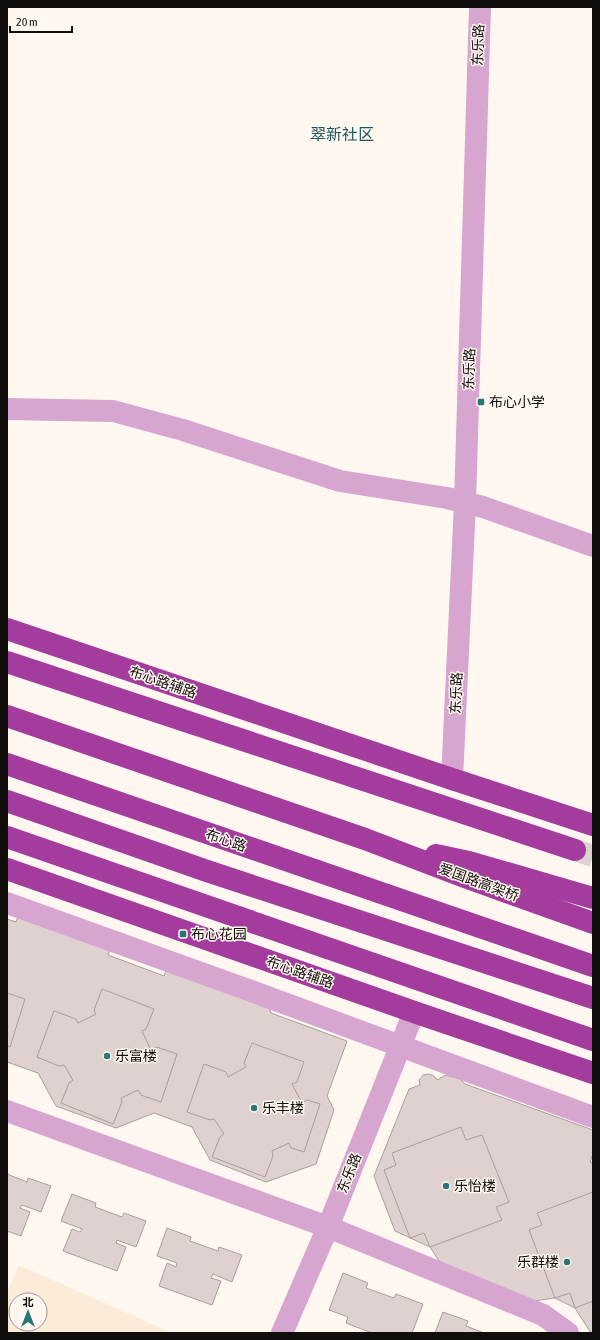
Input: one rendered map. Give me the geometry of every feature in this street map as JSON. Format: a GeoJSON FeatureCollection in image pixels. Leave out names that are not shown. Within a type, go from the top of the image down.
{"type":"FeatureCollection","features":[{"type":"Feature","properties":{"kind":"highway","name":"布心路辅路"},"geometry":{"type":"LineString","coordinates":[[7,629],[593,825]]}},
{"type":"Feature","properties":{"kind":"highway"},"geometry":{"type":"LineString","coordinates":[[7,662],[575,850]]}},
{"type":"Feature","properties":{"kind":"highway"},"geometry":{"type":"LineString","coordinates":[[7,716],[365,839],[466,869],[593,898]]}},
{"type":"Feature","properties":{"kind":"highway","name":"布心路"},"geometry":{"type":"LineString","coordinates":[[7,764],[593,966]]}},
{"type":"Feature","properties":{"kind":"highway"},"geometry":{"type":"LineString","coordinates":[[7,801],[207,871],[593,998]]}},
{"type":"Feature","properties":{"kind":"highway"},"geometry":{"type":"LineString","coordinates":[[7,837],[593,1040]]}},
{"type":"Feature","properties":{"kind":"highway","name":"布心路辅路"},"geometry":{"type":"LineString","coordinates":[[7,869],[414,1012],[593,1073]]}},
{"type":"Feature","properties":{"kind":"highway","name":"爱国路高架桥"},"geometry":{"type":"LineString","coordinates":[[466,869],[593,923]]}},
{"type":"Feature","properties":{"kind":"street","name":"东乐路"},"geometry":{"type":"LineString","coordinates":[[452,779],[465,504],[480,7]]}},
{"type":"Feature","properties":{"kind":"street"},"geometry":{"type":"LineString","coordinates":[[7,408],[113,411],[183,430],[340,481],[447,498],[465,504],[483,507],[593,546]]}},
{"type":"Feature","properties":{"kind":"street"},"geometry":{"type":"LineString","coordinates":[[7,903],[593,1117]]}},
{"type":"Feature","properties":{"kind":"street","name":"东乐路"},"geometry":{"type":"LineString","coordinates":[[282,1333],[328,1227],[414,1012]]}},
{"type":"Feature","properties":{"kind":"street"},"geometry":{"type":"LineString","coordinates":[[7,1110],[328,1227],[543,1315],[568,1333]]}},
{"type":"Feature","properties":{"kind":"shaded area"},"geometry":{"type":"Polygon","coordinates":[[[19,1265],[172,1333],[7,1333],[7,1292],[19,1265]]]}},
{"type":"Feature","properties":{"kind":"building"},"geometry":{"type":"Polygon","coordinates":[[[19,914],[111,948],[108,955],[164,976],[167,968],[268,1002],[271,1013],[347,1041],[327,1096],[334,1110],[316,1164],[266,1182],[210,1160],[192,1127],[154,1113],[116,1128],[56,1106],[38,1073],[7,1062],[7,919],[16,922],[19,914]]]}},
{"type":"Feature","properties":{"kind":"building","name":"乐富楼"},"geometry":{"type":"Polygon","coordinates":[[[102,989],[154,1009],[146,1029],[142,1031],[151,1050],[157,1047],[177,1054],[161,1102],[141,1095],[138,1090],[121,1098],[122,1102],[113,1124],[61,1103],[69,1083],[73,1080],[64,1065],[59,1066],[37,1057],[54,1011],[76,1019],[78,1023],[96,1014],[94,1010],[102,989]]]}},
{"type":"Feature","properties":{"kind":"building"},"geometry":{"type":"Polygon","coordinates":[[[7,993],[25,999],[10,1047],[7,1046],[7,993]]]}},
{"type":"Feature","properties":{"kind":"building","name":"乐丰楼"},"geometry":{"type":"Polygon","coordinates":[[[252,1043],[304,1062],[297,1082],[292,1084],[302,1103],[307,1100],[320,1104],[304,1152],[291,1148],[289,1143],[272,1151],[273,1156],[265,1177],[212,1157],[220,1137],[224,1134],[214,1119],[210,1120],[187,1112],[204,1064],[226,1072],[228,1077],[246,1067],[244,1063],[252,1043]]]}},
{"type":"Feature","properties":{"kind":"building"},"geometry":{"type":"Polygon","coordinates":[[[429,1074],[434,1076],[437,1080],[446,1075],[460,1079],[465,1084],[593,1130],[593,1154],[590,1162],[593,1163],[593,1333],[591,1333],[575,1308],[555,1298],[534,1301],[441,1264],[430,1247],[395,1231],[374,1176],[409,1089],[420,1085],[419,1080],[423,1075],[429,1074]]]}},
{"type":"Feature","properties":{"kind":"building","name":"乐怡楼"},"geometry":{"type":"Polygon","coordinates":[[[461,1127],[466,1140],[482,1135],[509,1202],[496,1207],[502,1220],[430,1247],[424,1233],[410,1238],[384,1170],[396,1165],[392,1153],[461,1127]]]}},
{"type":"Feature","properties":{"kind":"building"},"geometry":{"type":"Polygon","coordinates":[[[7,1174],[27,1182],[28,1178],[51,1186],[41,1212],[22,1205],[20,1208],[30,1212],[21,1236],[7,1231],[7,1174]]]}},
{"type":"Feature","properties":{"kind":"building","name":"乐群楼"},"geometry":{"type":"Polygon","coordinates":[[[593,1192],[593,1301],[575,1308],[570,1293],[555,1298],[529,1230],[542,1225],[537,1213],[593,1192]]]}},
{"type":"Feature","properties":{"kind":"building"},"geometry":{"type":"Polygon","coordinates":[[[72,1194],[96,1203],[95,1207],[122,1217],[124,1213],[146,1221],[136,1247],[117,1240],[116,1243],[126,1247],[117,1271],[63,1251],[72,1229],[80,1232],[82,1229],[61,1221],[72,1194]]]}},
{"type":"Feature","properties":{"kind":"building"},"geometry":{"type":"Polygon","coordinates":[[[167,1228],[191,1237],[190,1241],[218,1251],[219,1247],[242,1255],[232,1282],[213,1274],[211,1278],[221,1281],[212,1305],[159,1286],[167,1263],[176,1267],[177,1263],[157,1256],[167,1228]]]}},
{"type":"Feature","properties":{"kind":"building"},"geometry":{"type":"Polygon","coordinates":[[[343,1273],[368,1283],[366,1288],[394,1298],[396,1294],[423,1304],[412,1333],[372,1333],[346,1323],[348,1317],[329,1310],[343,1273]]]}},
{"type":"Feature","properties":{"kind":"building"},"geometry":{"type":"Polygon","coordinates":[[[443,1312],[468,1321],[466,1326],[484,1333],[435,1333],[443,1312]]]}},
{"type":"Feature","properties":{"kind":"tunnel"},"geometry":{"type":"LineString","coordinates":[[575,850],[593,856]]}},
{"type":"Feature","properties":{"kind":"place","name":"布心小学"},"geometry":{"type":"Point","coordinates":[481,402]}},
{"type":"Feature","properties":{"kind":"place","name":"布心花园"},"geometry":{"type":"Point","coordinates":[183,934]}},
{"type":"Feature","properties":{"kind":"place","name":"乐富楼"},"geometry":{"type":"Point","coordinates":[107,1056]}},
{"type":"Feature","properties":{"kind":"place","name":"乐丰楼"},"geometry":{"type":"Point","coordinates":[254,1108]}},
{"type":"Feature","properties":{"kind":"place","name":"乐怡楼"},"geometry":{"type":"Point","coordinates":[446,1186]}},
{"type":"Feature","properties":{"kind":"place","name":"乐群楼"},"geometry":{"type":"Point","coordinates":[567,1262]}},
{"type":"Feature","properties":{"kind":"district","name":"翠新社区"},"geometry":{"type":"Point","coordinates":[342,134]}}]}
